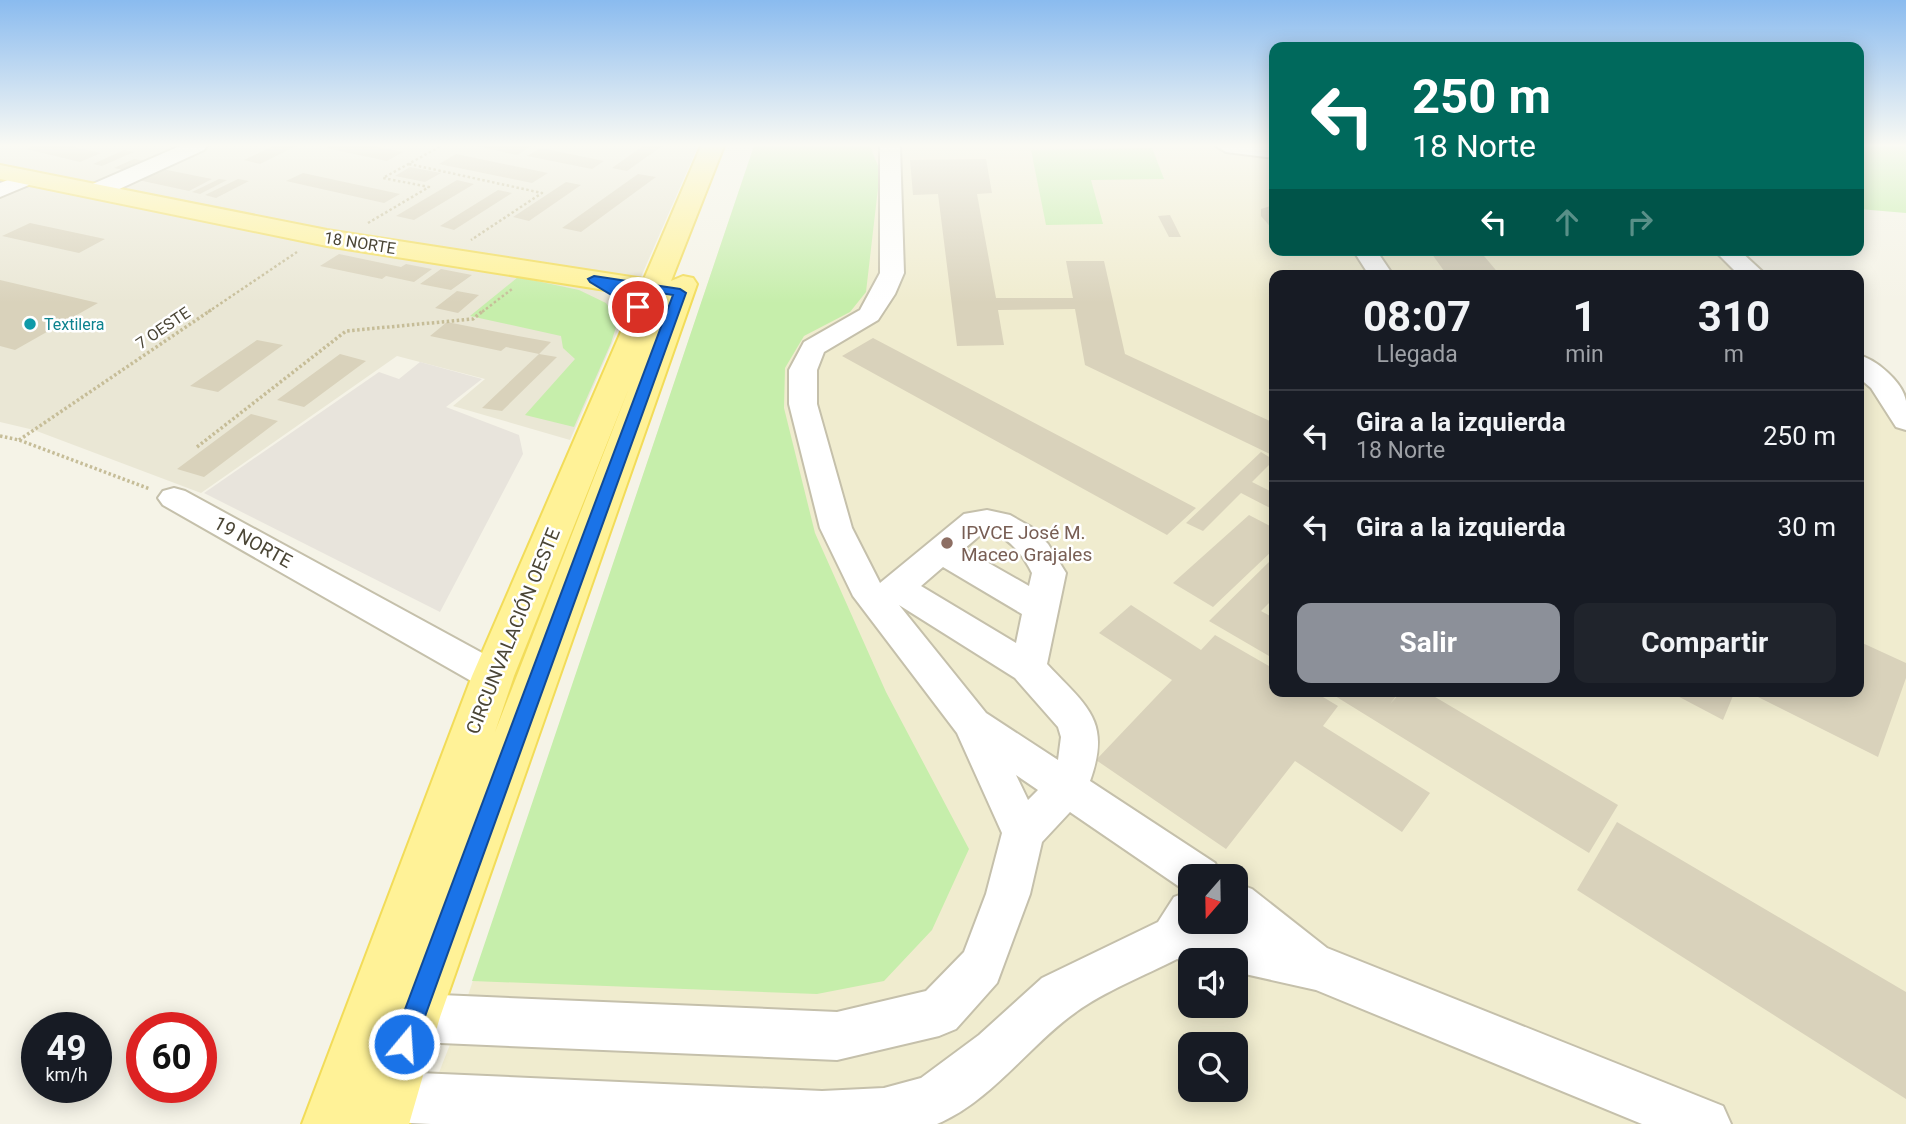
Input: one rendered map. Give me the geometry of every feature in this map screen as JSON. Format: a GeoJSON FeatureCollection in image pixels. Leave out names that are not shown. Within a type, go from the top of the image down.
{"type":"FeatureCollection","features":[{"type":"Feature","properties":{"kind":"main road","name":"18 NORTE"},"geometry":{"type":"LineString","coordinates":[[133,198],[330,238],[594,279]]}},
{"type":"Feature","properties":{"kind":"main road","name":"CIRCUNVALACIÓN OESTE"},"geometry":{"type":"LineString","coordinates":[[390,1018],[694,198]]}},
{"type":"Feature","properties":{"kind":"main road","name":"CIRCUNVALACIÓN OESTE"},"geometry":{"type":"LineString","coordinates":[[360,1110],[493,676],[661,290],[707,198]]}},
{"type":"Feature","properties":{"kind":"main road"},"geometry":{"type":"LineString","coordinates":[[650,267],[661,290],[638,307],[594,279],[623,277],[650,267]]}},
{"type":"Feature","properties":{"kind":"street"},"geometry":{"type":"LineString","coordinates":[[891,198],[892,273],[883,294],[869,314],[813,348],[803,370],[803,404],[836,528],[887,596],[972,724],[1023,833]]}},
{"type":"Feature","properties":{"kind":"street"},"geometry":{"type":"LineString","coordinates":[[1732,256],[1748,270]]}},
{"type":"Feature","properties":{"kind":"street"},"geometry":{"type":"LineString","coordinates":[[1864,368],[1882,383],[1906,421]]}},
{"type":"Feature","properties":{"kind":"street","name":"19 NORTE"},"geometry":{"type":"LineString","coordinates":[[174,498],[493,676]]}},
{"type":"Feature","properties":{"kind":"street"},"geometry":{"type":"LineString","coordinates":[[887,596],[975,522],[987,519],[1000,522],[1034,546],[1049,573],[1028,668]]}},
{"type":"Feature","properties":{"kind":"street"},"geometry":{"type":"LineString","coordinates":[[941,551],[1041,609]]}},
{"type":"Feature","properties":{"kind":"street"},"geometry":{"type":"LineString","coordinates":[[390,1018],[837,1036],[939,1012],[981,967],[1008,894],[1023,833],[1068,788],[1079,756],[1080,737],[1075,720],[1028,668],[887,596]]}},
{"type":"Feature","properties":{"kind":"street"},"geometry":{"type":"LineString","coordinates":[[972,724],[1181,864]]}},
{"type":"Feature","properties":{"kind":"street"},"geometry":{"type":"LineString","coordinates":[[1248,913],[1316,967]]}},
{"type":"Feature","properties":{"kind":"street"},"geometry":{"type":"LineString","coordinates":[[360,1110],[822,1117],[884,1114],[934,1100],[996,1052],[1059,995],[1178,927]]}},
{"type":"Feature","properties":{"kind":"street"},"geometry":{"type":"LineString","coordinates":[[1211,934],[1316,967],[1704,1124]]}},
{"type":"Feature","properties":{"kind":"path","name":"7 OESTE"},"geometry":{"type":"LineString","coordinates":[[19,440],[330,238],[407,198]]}},
{"type":"Feature","properties":{"kind":"path"},"geometry":{"type":"LineString","coordinates":[[447,256],[534,198]]}},
{"type":"Feature","properties":{"kind":"path"},"geometry":{"type":"LineString","coordinates":[[197,447],[346,331],[473,319],[515,287]]}},
{"type":"Feature","properties":{"kind":"path"},"geometry":{"type":"LineString","coordinates":[[0,436],[19,440],[174,498]]}},
{"type":"Feature","properties":{"kind":"shaded area"},"geometry":{"type":"Polygon","coordinates":[[[0,198],[675,198],[570,440],[453,406],[485,379],[397,356],[201,493],[34,430],[0,422],[0,198]]]}},
{"type":"Feature","properties":{"kind":"shaded area","name":"IPVCE José M. Maceo Grajales"},"geometry":{"type":"Polygon","coordinates":[[[736,198],[1269,198],[1269,256],[1746,256],[1761,270],[1269,270],[1269,697],[1864,697],[1864,357],[1906,394],[1906,1124],[429,1124],[429,1098],[460,1019],[736,198]]]}},
{"type":"Feature","properties":{"kind":"shaded area"},"geometry":{"type":"Polygon","coordinates":[[[420,362],[482,379],[446,407],[519,435],[523,454],[440,612],[204,493],[379,372],[399,379],[420,362]]]}},
{"type":"Feature","properties":{"kind":"green space"},"geometry":{"type":"Polygon","coordinates":[[[736,198],[877,198],[866,292],[850,312],[804,336],[785,368],[784,408],[815,533],[886,692],[969,849],[932,930],[884,981],[817,994],[472,981],[736,198]]]}},
{"type":"Feature","properties":{"kind":"green space"},"geometry":{"type":"Polygon","coordinates":[[[1041,198],[1096,198],[1103,224],[1046,225],[1041,198]]]}},
{"type":"Feature","properties":{"kind":"green space"},"geometry":{"type":"Polygon","coordinates":[[[1864,198],[1906,198],[1906,213],[1864,209],[1864,198]]]}},
{"type":"Feature","properties":{"kind":"green space"},"geometry":{"type":"Polygon","coordinates":[[[518,277],[579,290],[606,303],[618,321],[574,427],[525,415],[575,359],[563,348],[561,336],[470,316],[518,277]]]}},
{"type":"Feature","properties":{"kind":"building"},"geometry":{"type":"Polygon","coordinates":[[[364,198],[392,198],[384,203],[364,198]]]}},
{"type":"Feature","properties":{"kind":"building"},"geometry":{"type":"Polygon","coordinates":[[[426,198],[450,198],[414,220],[396,216],[426,198]]]}},
{"type":"Feature","properties":{"kind":"building"},"geometry":{"type":"Polygon","coordinates":[[[484,198],[503,198],[454,230],[440,226],[484,198]]]}},
{"type":"Feature","properties":{"kind":"building"},"geometry":{"type":"Polygon","coordinates":[[[541,198],[562,198],[529,221],[513,217],[541,198]]]}},
{"type":"Feature","properties":{"kind":"building"},"geometry":{"type":"Polygon","coordinates":[[[604,198],[627,198],[581,232],[562,228],[604,198]]]}},
{"type":"Feature","properties":{"kind":"building"},"geometry":{"type":"Polygon","coordinates":[[[939,198],[978,198],[996,298],[1073,298],[1066,261],[1104,261],[1125,354],[1269,421],[1269,454],[1085,365],[1075,309],[998,310],[1004,345],[957,346],[939,198]]]}},
{"type":"Feature","properties":{"kind":"building"},"geometry":{"type":"Polygon","coordinates":[[[1269,207],[1269,225],[1261,216],[1261,209],[1269,207]]]}},
{"type":"Feature","properties":{"kind":"building"},"geometry":{"type":"Polygon","coordinates":[[[1170,215],[1181,237],[1169,237],[1158,216],[1170,215]]]}},
{"type":"Feature","properties":{"kind":"building"},"geometry":{"type":"Polygon","coordinates":[[[30,223],[105,239],[79,253],[2,236],[30,223]]]}},
{"type":"Feature","properties":{"kind":"building"},"geometry":{"type":"Polygon","coordinates":[[[339,254],[401,267],[406,264],[432,269],[414,282],[386,276],[382,279],[320,266],[339,254]]]}},
{"type":"Feature","properties":{"kind":"building"},"geometry":{"type":"Polygon","coordinates":[[[1433,256],[1484,256],[1496,270],[1443,270],[1433,256]]]}},
{"type":"Feature","properties":{"kind":"building"},"geometry":{"type":"Polygon","coordinates":[[[441,269],[472,275],[451,290],[420,284],[441,269]]]}},
{"type":"Feature","properties":{"kind":"building","name":"Textilera"},"geometry":{"type":"Polygon","coordinates":[[[0,280],[98,303],[15,350],[0,346],[0,280]]]}},
{"type":"Feature","properties":{"kind":"building"},"geometry":{"type":"Polygon","coordinates":[[[457,291],[479,295],[458,313],[435,308],[457,291]]]}},
{"type":"Feature","properties":{"kind":"building"},"geometry":{"type":"Polygon","coordinates":[[[447,322],[551,342],[539,354],[506,347],[501,351],[430,336],[447,322]]]}},
{"type":"Feature","properties":{"kind":"building"},"geometry":{"type":"Polygon","coordinates":[[[873,338],[1196,508],[1167,535],[842,356],[873,338]]]}},
{"type":"Feature","properties":{"kind":"building"},"geometry":{"type":"Polygon","coordinates":[[[257,340],[283,345],[218,392],[190,386],[257,340]]]}},
{"type":"Feature","properties":{"kind":"building"},"geometry":{"type":"Polygon","coordinates":[[[340,354],[366,361],[304,407],[277,400],[340,354]]]}},
{"type":"Feature","properties":{"kind":"building"},"geometry":{"type":"Polygon","coordinates":[[[539,354],[557,357],[502,411],[482,408],[539,354]]]}},
{"type":"Feature","properties":{"kind":"building"},"geometry":{"type":"Polygon","coordinates":[[[251,414],[278,421],[204,477],[177,469],[251,414]]]}},
{"type":"Feature","properties":{"kind":"building"},"geometry":{"type":"Polygon","coordinates":[[[1261,452],[1269,457],[1269,465],[1252,482],[1269,490],[1269,507],[1241,493],[1203,531],[1186,523],[1261,452]]]}},
{"type":"Feature","properties":{"kind":"building"},"geometry":{"type":"Polygon","coordinates":[[[1249,515],[1269,525],[1269,554],[1213,607],[1173,583],[1249,515]]]}},
{"type":"Feature","properties":{"kind":"building"},"geometry":{"type":"Polygon","coordinates":[[[1269,562],[1269,603],[1261,611],[1269,615],[1269,656],[1209,621],[1269,562]]]}},
{"type":"Feature","properties":{"kind":"building"},"geometry":{"type":"Polygon","coordinates":[[[1131,605],[1201,650],[1215,635],[1269,666],[1269,697],[1323,697],[1338,706],[1323,726],[1430,793],[1402,832],[1295,761],[1226,849],[1096,760],[1172,680],[1099,633],[1131,605]]]}},
{"type":"Feature","properties":{"kind":"building"},"geometry":{"type":"Polygon","coordinates":[[[1864,644],[1906,663],[1906,678],[1878,757],[1758,697],[1864,697],[1864,644]]]}},
{"type":"Feature","properties":{"kind":"building"},"geometry":{"type":"Polygon","coordinates":[[[1337,697],[1395,697],[1390,704],[1396,697],[1435,697],[1618,805],[1589,853],[1337,697]]]}},
{"type":"Feature","properties":{"kind":"building"},"geometry":{"type":"Polygon","coordinates":[[[1679,697],[1733,697],[1723,720],[1679,697]]]}},
{"type":"Feature","properties":{"kind":"building"},"geometry":{"type":"Polygon","coordinates":[[[1617,822],[1906,992],[1906,1099],[1577,890],[1617,822]]]}},
{"type":"Feature","properties":{"kind":"place","name":"Textilera"},"geometry":{"type":"Point","coordinates":[30,324]}},
{"type":"Feature","properties":{"kind":"place","name":"IPVCE José M. Maceo Grajales"},"geometry":{"type":"Point","coordinates":[947,543]}},
{"type":"Feature","properties":{"kind":"route"},"geometry":{"type":"LineString","coordinates":[[404,1044],[680,293],[594,279],[638,307]]}}]}
